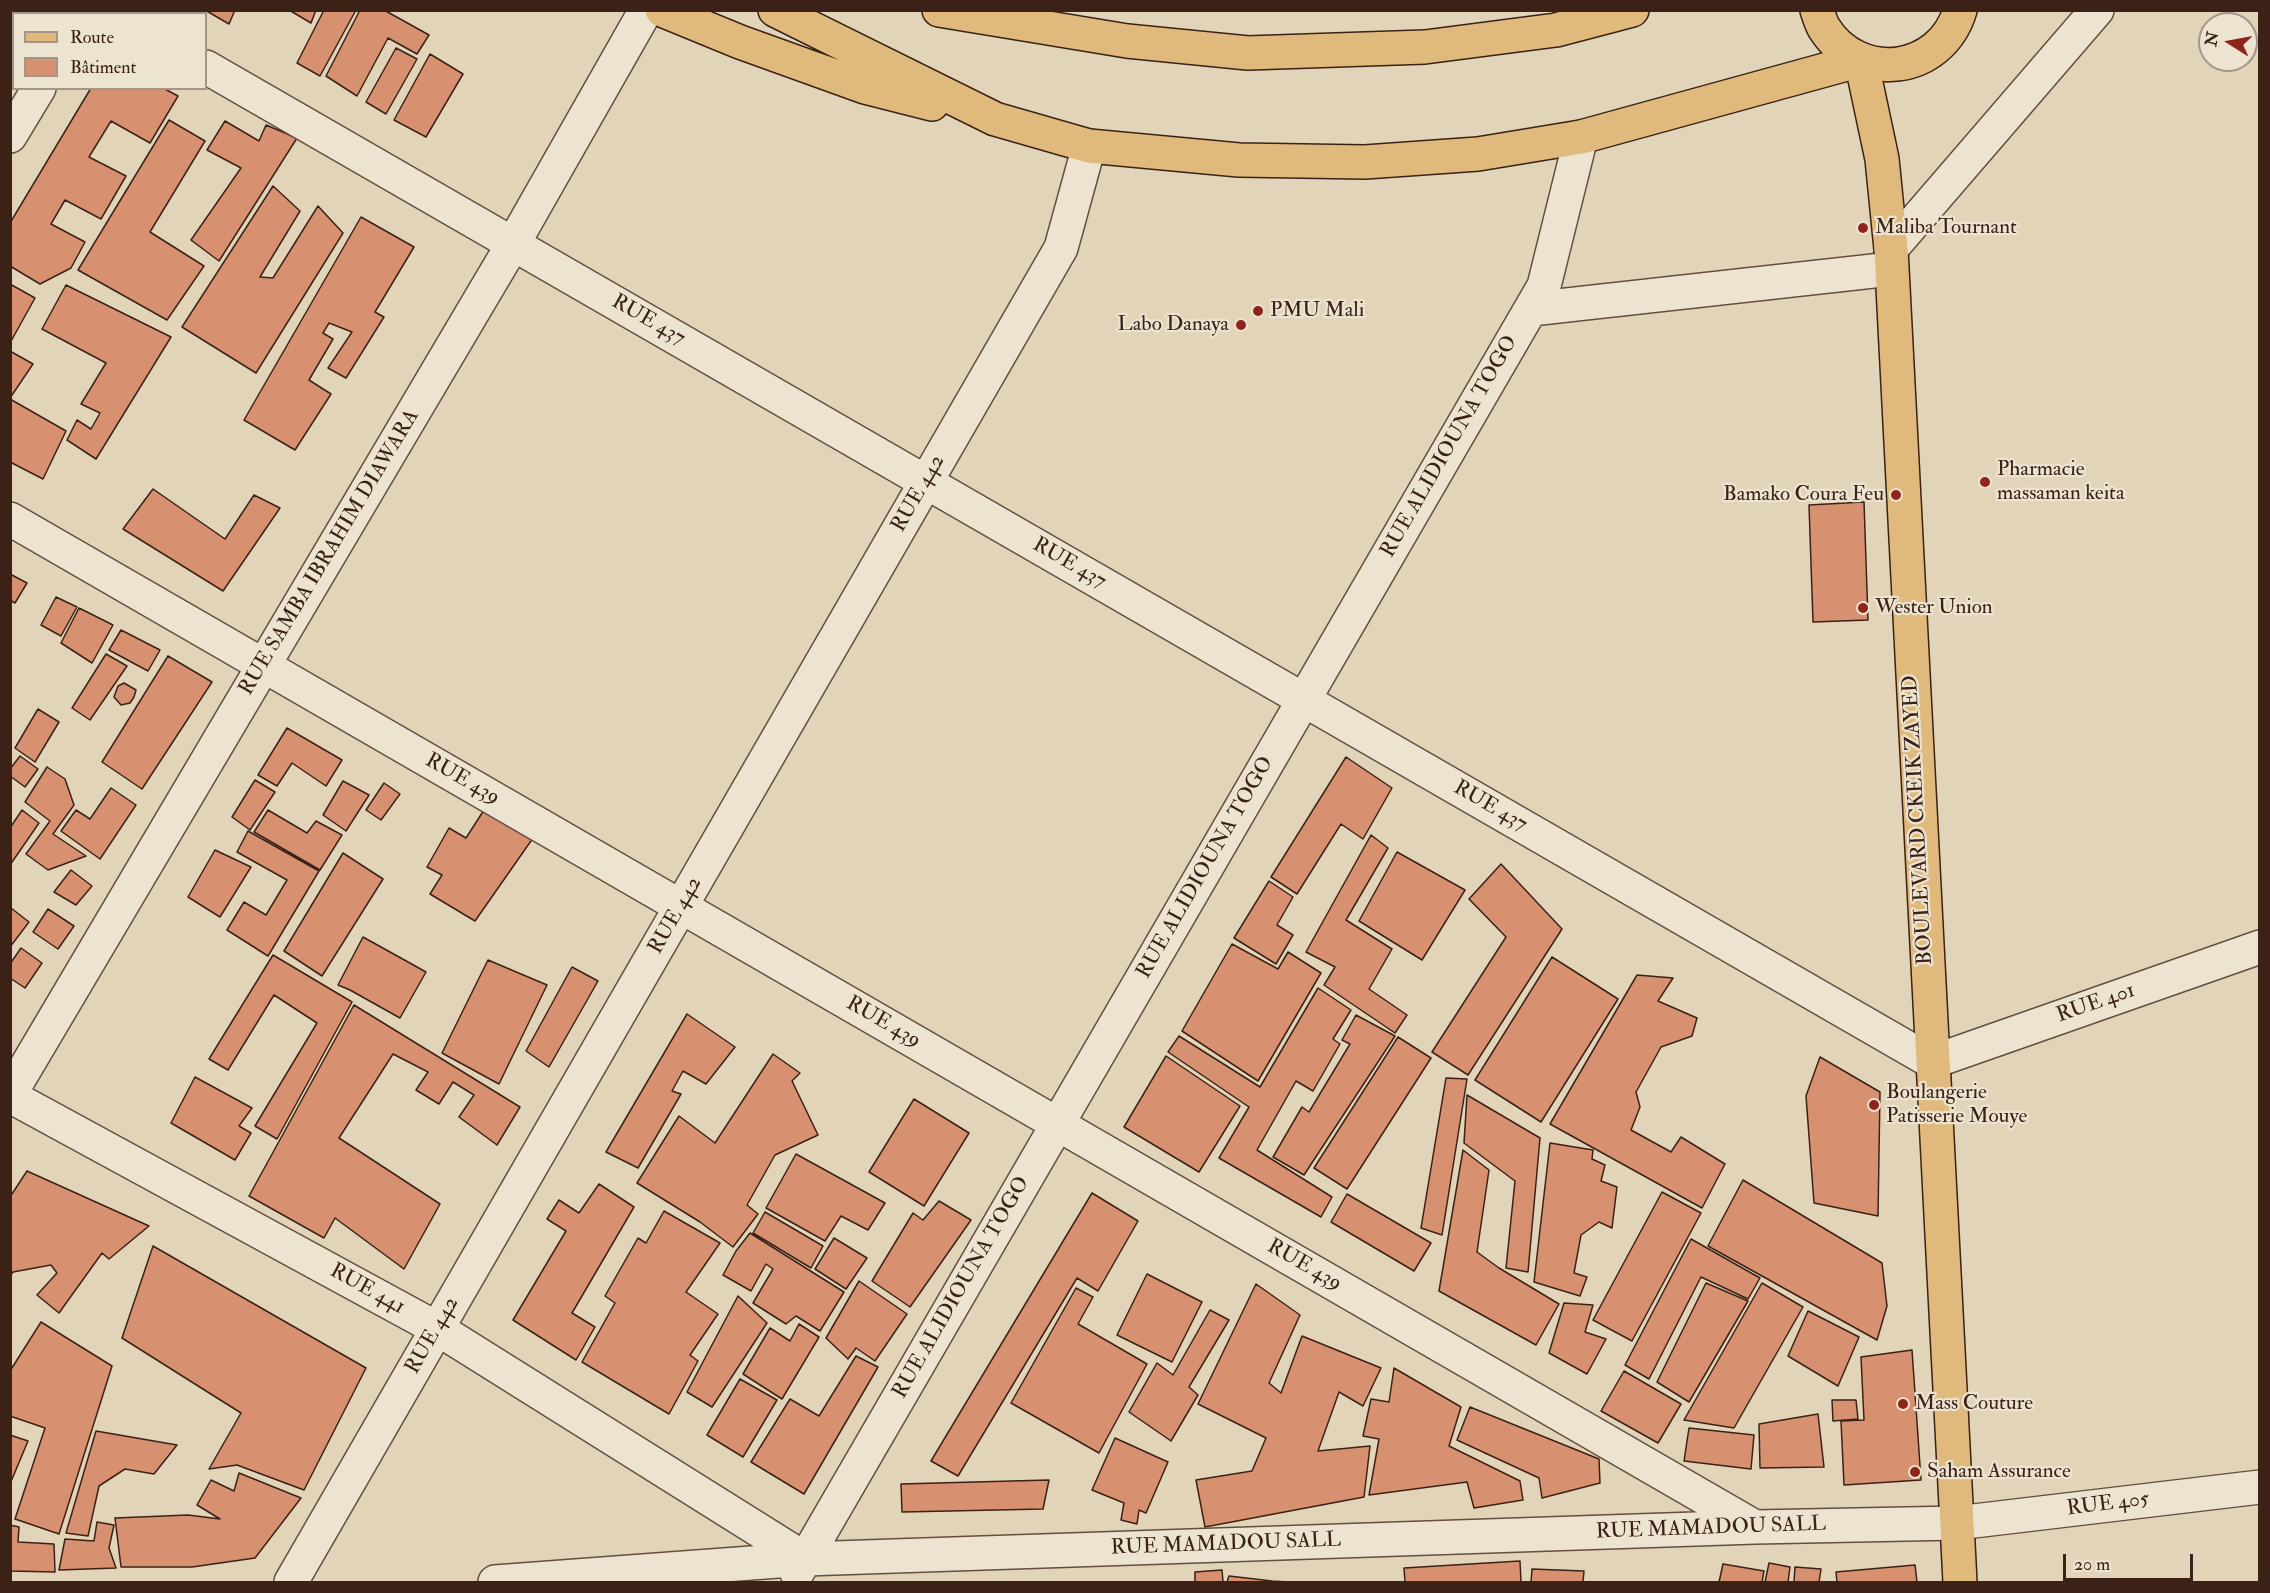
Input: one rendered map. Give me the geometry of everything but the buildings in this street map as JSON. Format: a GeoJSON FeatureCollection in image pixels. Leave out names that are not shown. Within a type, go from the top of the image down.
{"type":"FeatureCollection","features":[{"type":"Feature","properties":{"kind":"main road"},"geometry":{"type":"LineString","coordinates":[[662,10],[740,42],[865,87],[995,119],[1089,146],[1239,160],[1365,162],[1478,154],[1581,137],[1861,60]]}},
{"type":"Feature","properties":{"kind":"main road"},"geometry":{"type":"LineString","coordinates":[[775,10],[995,119]]}},
{"type":"Feature","properties":{"kind":"main road"},"geometry":{"type":"LineString","coordinates":[[939,10],[1127,41],[1248,53],[1425,47],[1556,30],[1632,10]]}},
{"type":"Feature","properties":{"kind":"main road"},"geometry":{"type":"LineString","coordinates":[[1039,10],[1127,41]]}},
{"type":"Feature","properties":{"kind":"main road"},"geometry":{"type":"LineString","coordinates":[[1817,10],[1823,27],[1840,46],[1861,60],[1883,65],[1905,64],[1926,55],[1943,41],[1957,23],[1960,10]]}},
{"type":"Feature","properties":{"kind":"main road","name":"BOULEVARD CKEIK ZAYED"},"geometry":{"type":"LineString","coordinates":[[1861,60],[1882,159],[1891,259],[1960,1582]]}},
{"type":"Feature","properties":{"kind":"street","name":"RUE SAMBA IBRAHIM DIAWARA"},"geometry":{"type":"LineString","coordinates":[[10,1095],[513,244],[646,10]]}},
{"type":"Feature","properties":{"kind":"street"},"geometry":{"type":"LineString","coordinates":[[1538,297],[1891,259],[2097,10]]}},
{"type":"Feature","properties":{"kind":"street","name":"RUE 437"},"geometry":{"type":"LineString","coordinates":[[207,68],[1932,1062]]}},
{"type":"Feature","properties":{"kind":"street"},"geometry":{"type":"LineString","coordinates":[[10,136],[38,90]]}},
{"type":"Feature","properties":{"kind":"street","name":"RUE ALIDIOUNA TOGO"},"geometry":{"type":"LineString","coordinates":[[798,1571],[1538,297],[1581,137]]}},
{"type":"Feature","properties":{"kind":"street","name":"RUE 442"},"geometry":{"type":"LineString","coordinates":[[291,1582],[1060,248],[1089,146]]}},
{"type":"Feature","properties":{"kind":"street","name":"RUE 439"},"geometry":{"type":"LineString","coordinates":[[10,519],[1755,1527]]}},
{"type":"Feature","properties":{"kind":"street","name":"RUE 401"},"geometry":{"type":"LineString","coordinates":[[1932,1062],[2259,947]]}},
{"type":"Feature","properties":{"kind":"street","name":"RUE 441"},"geometry":{"type":"LineString","coordinates":[[10,1095],[438,1329],[798,1571]]}},
{"type":"Feature","properties":{"kind":"street","name":"RUE 405"},"geometry":{"type":"LineString","coordinates":[[1957,1522],[2259,1487]]}},
{"type":"Feature","properties":{"kind":"street","name":"RUE MAMADOU SALL"},"geometry":{"type":"LineString","coordinates":[[495,1582],[798,1571],[1755,1527],[1957,1522]]}},
{"type":"Feature","properties":{"kind":"place","name":"Maliba Tournant"},"geometry":{"type":"Point","coordinates":[1863,228]}},
{"type":"Feature","properties":{"kind":"place","name":"PMU Mali"},"geometry":{"type":"Point","coordinates":[1258,311]}},
{"type":"Feature","properties":{"kind":"place","name":"Labo Danaya"},"geometry":{"type":"Point","coordinates":[1241,325]}},
{"type":"Feature","properties":{"kind":"place","name":"Pharmacie massaman keita"},"geometry":{"type":"Point","coordinates":[1985,482]}},
{"type":"Feature","properties":{"kind":"place","name":"Bamako Coura Feu"},"geometry":{"type":"Point","coordinates":[1896,495]}},
{"type":"Feature","properties":{"kind":"place","name":"Wester Union"},"geometry":{"type":"Point","coordinates":[1863,608]}},
{"type":"Feature","properties":{"kind":"place","name":"Boulangerie Patisserie Mouye"},"geometry":{"type":"Point","coordinates":[1874,1105]}},
{"type":"Feature","properties":{"kind":"place","name":"Mass Couture"},"geometry":{"type":"Point","coordinates":[1903,1404]}},
{"type":"Feature","properties":{"kind":"place","name":"Saham Assurance"},"geometry":{"type":"Point","coordinates":[1915,1472]}}]}
